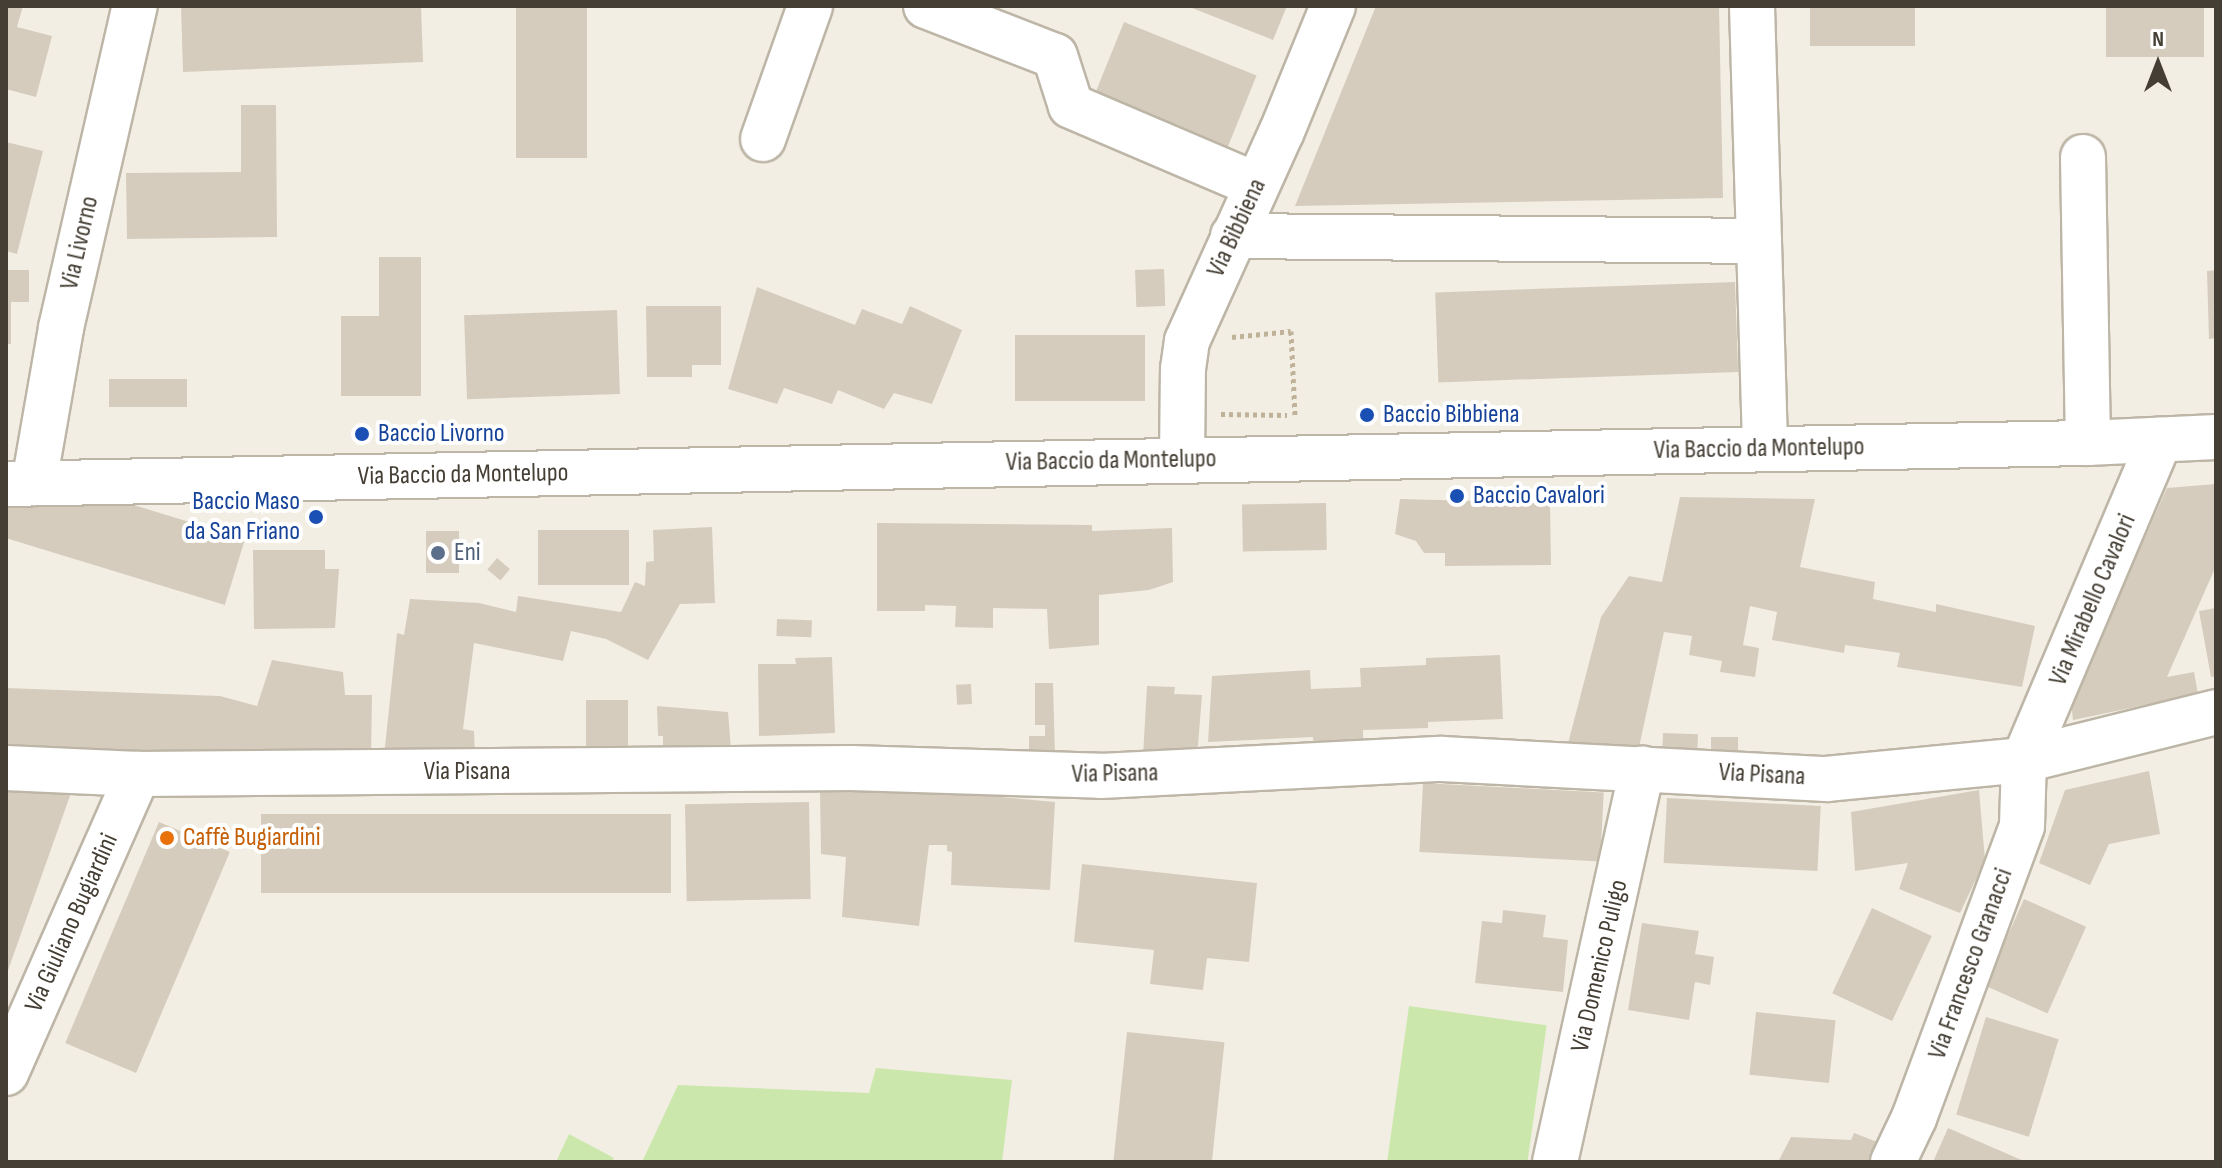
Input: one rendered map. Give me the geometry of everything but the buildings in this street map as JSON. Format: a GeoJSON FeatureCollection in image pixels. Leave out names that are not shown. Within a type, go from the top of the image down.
{"type":"FeatureCollection","features":[{"type":"Feature","properties":{"kind":"street","name":"Via Livorno"},"geometry":{"type":"LineString","coordinates":[[20,483],[61,328],[135,6]]}},
{"type":"Feature","properties":{"kind":"street"},"geometry":{"type":"LineString","coordinates":[[763,139],[810,6]]}},
{"type":"Feature","properties":{"kind":"street"},"geometry":{"type":"LineString","coordinates":[[926,6],[1055,56],[1071,106],[1256,185]]}},
{"type":"Feature","properties":{"kind":"street","name":"Via Bibbiena"},"geometry":{"type":"LineString","coordinates":[[1182,460],[1184,354],[1197,312],[1333,6]]}},
{"type":"Feature","properties":{"kind":"street"},"geometry":{"type":"LineString","coordinates":[[1752,6],[1765,449]]}},
{"type":"Feature","properties":{"kind":"street"},"geometry":{"type":"LineString","coordinates":[[2083,157],[2088,443]]}},
{"type":"Feature","properties":{"kind":"street"},"geometry":{"type":"LineString","coordinates":[[1233,236],[1759,241]]}},
{"type":"Feature","properties":{"kind":"street","name":"Via Baccio da Montelupo"},"geometry":{"type":"LineString","coordinates":[[20,483],[2088,443],[2216,437]]}},
{"type":"Feature","properties":{"kind":"street","name":"Via Mirabello Cavalori"},"geometry":{"type":"LineString","coordinates":[[2024,760],[2160,440]]}},
{"type":"Feature","properties":{"kind":"street","name":"Via Pisana"},"geometry":{"type":"LineString","coordinates":[[6,768],[138,774],[851,768],[1101,776],[1442,759],[1826,779],[2024,760],[2216,712]]}},
{"type":"Feature","properties":{"kind":"street","name":"Via Francesco Granacci"},"geometry":{"type":"LineString","coordinates":[[1893,1162],[1914,1118],[2022,826],[2024,760]]}},
{"type":"Feature","properties":{"kind":"street","name":"Via Domenico Puligo"},"geometry":{"type":"LineString","coordinates":[[1555,1162],[1642,769]]}},
{"type":"Feature","properties":{"kind":"street","name":"Via Giuliano Bugiardini"},"geometry":{"type":"LineString","coordinates":[[6,1073],[138,774]]}},
{"type":"Feature","properties":{"kind":"green space"},"geometry":{"type":"Polygon","coordinates":[[[1409,1006],[1547,1025],[1527,1162],[1387,1161],[1409,1006]]]}},
{"type":"Feature","properties":{"kind":"green space"},"geometry":{"type":"Polygon","coordinates":[[[876,1068],[1012,1080],[1002,1162],[642,1162],[678,1085],[869,1093],[876,1068]]]}},
{"type":"Feature","properties":{"kind":"green space"},"geometry":{"type":"Polygon","coordinates":[[[569,1134],[614,1158],[612,1162],[556,1162],[569,1134]]]}},
{"type":"Feature","properties":{"kind":"place","name":"Baccio Bibbiena"},"geometry":{"type":"Point","coordinates":[1367,415]}},
{"type":"Feature","properties":{"kind":"place","name":"Baccio Livorno"},"geometry":{"type":"Point","coordinates":[362,434]}},
{"type":"Feature","properties":{"kind":"place","name":"Baccio Cavalori"},"geometry":{"type":"Point","coordinates":[1457,496]}},
{"type":"Feature","properties":{"kind":"place","name":"Baccio Maso da San Friano"},"geometry":{"type":"Point","coordinates":[316,517]}},
{"type":"Feature","properties":{"kind":"place","name":"Eni"},"geometry":{"type":"Point","coordinates":[438,553]}},
{"type":"Feature","properties":{"kind":"place","name":"Caffè Bugiardini"},"geometry":{"type":"Point","coordinates":[167,838]}}]}
